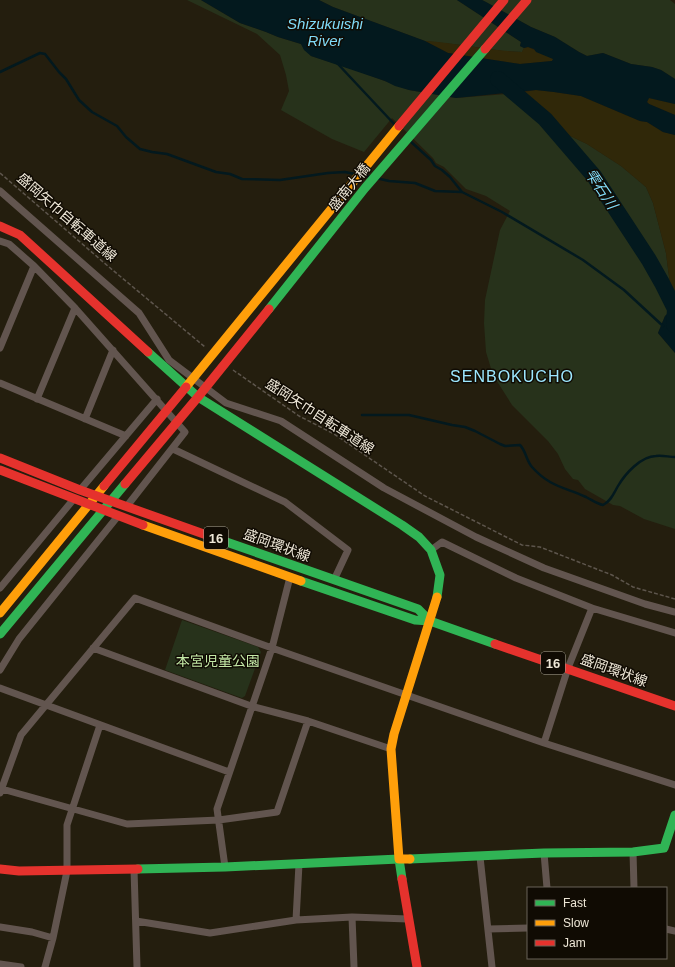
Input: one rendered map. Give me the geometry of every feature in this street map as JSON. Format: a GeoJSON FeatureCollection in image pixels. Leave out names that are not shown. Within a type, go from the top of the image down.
{"type":"FeatureCollection","features":[{"type":"Feature","properties":{"kind":"street","name":"盛南大橋"},"geometry":{"type":"LineString","coordinates":[[0,613],[186,388],[354,179],[504,0]]}},
{"type":"Feature","properties":{"kind":"street","name":"盛南大橋"},"geometry":{"type":"LineString","coordinates":[[0,634],[198,397],[365,188],[527,0]]}},
{"type":"Feature","properties":{"kind":"street"},"geometry":{"type":"LineString","coordinates":[[0,191],[139,312],[168,360],[226,403],[281,420],[384,488],[476,537],[544,568],[645,604],[675,612]]}},
{"type":"Feature","properties":{"kind":"street"},"geometry":{"type":"LineString","coordinates":[[0,226],[20,235],[186,388],[402,525],[419,537],[431,550],[440,575],[437,597],[394,734],[391,749],[400,859],[408,918],[417,967]]}},
{"type":"Feature","properties":{"kind":"street"},"geometry":{"type":"LineString","coordinates":[[0,241],[10,244],[75,308],[185,432],[127,506]]}},
{"type":"Feature","properties":{"kind":"street"},"geometry":{"type":"LineString","coordinates":[[0,348],[34,266]]}},
{"type":"Feature","properties":{"kind":"street"},"geometry":{"type":"LineString","coordinates":[[37,399],[75,308]]}},
{"type":"Feature","properties":{"kind":"street"},"geometry":{"type":"LineString","coordinates":[[85,420],[113,350]]}},
{"type":"Feature","properties":{"kind":"street"},"geometry":{"type":"LineString","coordinates":[[0,383],[126,436]]}},
{"type":"Feature","properties":{"kind":"street"},"geometry":{"type":"LineString","coordinates":[[80,490],[157,399]]}},
{"type":"Feature","properties":{"kind":"street"},"geometry":{"type":"LineString","coordinates":[[172,449],[285,502],[348,550],[334,580]]}},
{"type":"Feature","properties":{"kind":"street","name":"盛岡環状線"},"geometry":{"type":"LineString","coordinates":[[0,458],[80,490],[418,610],[430,621]]}},
{"type":"Feature","properties":{"kind":"street","name":"盛岡環状線"},"geometry":{"type":"LineString","coordinates":[[0,470],[73,500],[290,577],[415,620],[430,621],[675,706]]}},
{"type":"Feature","properties":{"kind":"street"},"geometry":{"type":"LineString","coordinates":[[0,588],[73,500]]}},
{"type":"Feature","properties":{"kind":"street"},"geometry":{"type":"LineString","coordinates":[[0,670],[19,639],[118,516]]}},
{"type":"Feature","properties":{"kind":"street"},"geometry":{"type":"LineString","coordinates":[[431,550],[442,542],[516,578],[592,608],[675,633]]}},
{"type":"Feature","properties":{"kind":"street"},"geometry":{"type":"LineString","coordinates":[[225,867],[219,820],[216,809],[272,648],[290,577]]}},
{"type":"Feature","properties":{"kind":"street"},"geometry":{"type":"LineString","coordinates":[[308,722],[277,812],[219,820],[127,824],[72,808],[1,791],[21,735],[136,598],[272,648],[544,743],[675,785]]}},
{"type":"Feature","properties":{"kind":"street"},"geometry":{"type":"LineString","coordinates":[[544,743],[568,668],[592,608]]}},
{"type":"Feature","properties":{"kind":"street"},"geometry":{"type":"LineString","coordinates":[[93,648],[251,706],[308,722],[391,749]]}},
{"type":"Feature","properties":{"kind":"street"},"geometry":{"type":"LineString","coordinates":[[0,688],[229,772]]}},
{"type":"Feature","properties":{"kind":"street"},"geometry":{"type":"LineString","coordinates":[[45,967],[53,938],[67,871],[67,825],[100,725]]}},
{"type":"Feature","properties":{"kind":"street"},"geometry":{"type":"LineString","coordinates":[[0,869],[19,872],[225,867],[544,853],[633,852],[664,848],[675,815]]}},
{"type":"Feature","properties":{"kind":"street"},"geometry":{"type":"LineString","coordinates":[[633,852],[634,887]]}},
{"type":"Feature","properties":{"kind":"street"},"geometry":{"type":"LineString","coordinates":[[544,853],[547,887]]}},
{"type":"Feature","properties":{"kind":"street"},"geometry":{"type":"LineString","coordinates":[[480,857],[492,967]]}},
{"type":"Feature","properties":{"kind":"street"},"geometry":{"type":"LineString","coordinates":[[296,920],[299,864]]}},
{"type":"Feature","properties":{"kind":"street"},"geometry":{"type":"LineString","coordinates":[[134,869],[137,967]]}},
{"type":"Feature","properties":{"kind":"street"},"geometry":{"type":"LineString","coordinates":[[136,921],[210,933],[296,920],[352,917],[408,918]]}},
{"type":"Feature","properties":{"kind":"street"},"geometry":{"type":"LineString","coordinates":[[352,917],[354,967]]}},
{"type":"Feature","properties":{"kind":"street"},"geometry":{"type":"LineString","coordinates":[[0,927],[32,932],[53,938]]}},
{"type":"Feature","properties":{"kind":"street"},"geometry":{"type":"LineString","coordinates":[[488,929],[527,928]]}},
{"type":"Feature","properties":{"kind":"street"},"geometry":{"type":"LineString","coordinates":[[0,964],[21,967]]}},
{"type":"Feature","properties":{"kind":"path","name":"盛岡矢巾自転車道線"},"geometry":{"type":"LineString","coordinates":[[0,173],[205,347]]}},
{"type":"Feature","properties":{"kind":"path","name":"盛岡矢巾自転車道線"},"geometry":{"type":"LineString","coordinates":[[230,367],[299,416],[334,434],[424,496],[522,544],[540,547],[612,575],[633,587],[675,599]]}},
{"type":"Feature","properties":{"kind":"green space"},"geometry":{"type":"Polygon","coordinates":[[[187,0],[201,0],[240,23],[301,44],[311,56],[409,90],[456,98],[518,93],[547,116],[560,131],[587,144],[621,166],[646,187],[653,203],[666,253],[670,284],[675,305],[665,303],[672,308],[672,312],[665,316],[658,333],[675,353],[675,529],[644,519],[620,506],[613,505],[585,489],[578,480],[573,479],[565,469],[558,454],[548,441],[512,405],[493,375],[486,352],[484,323],[485,300],[500,230],[510,211],[486,196],[466,189],[444,167],[436,163],[433,158],[392,118],[364,152],[332,139],[281,110],[289,91],[280,55],[257,34],[187,0]]]}},
{"type":"Feature","properties":{"kind":"green space"},"geometry":{"type":"Polygon","coordinates":[[[319,0],[457,0],[521,42],[520,46],[524,48],[522,52],[503,51],[425,41],[333,7],[319,0]]]}},
{"type":"Feature","properties":{"kind":"green space"},"geometry":{"type":"Polygon","coordinates":[[[482,0],[670,0],[675,4],[675,79],[661,70],[631,64],[603,53],[587,56],[555,37],[531,27],[482,0]]]}},
{"type":"Feature","properties":{"kind":"green space","name":"本宮児童公園"},"geometry":{"type":"Polygon","coordinates":[[[182,620],[258,647],[261,652],[245,696],[242,698],[165,670],[182,620]]]}},
{"type":"Feature","properties":{"kind":"sand"},"geometry":{"type":"Polygon","coordinates":[[[425,41],[522,52],[524,48],[528,47],[554,59],[552,61],[520,64],[448,53],[425,41]]]}},
{"type":"Feature","properties":{"kind":"sand"},"geometry":{"type":"Polygon","coordinates":[[[536,90],[581,96],[640,121],[647,122],[663,132],[675,135],[675,305],[670,284],[666,253],[653,203],[646,187],[621,166],[587,144],[560,131],[547,116],[518,93],[536,90]]]}},
{"type":"Feature","properties":{"kind":"sand"},"geometry":{"type":"Polygon","coordinates":[[[649,98],[675,104],[675,115],[649,104],[647,102],[649,98]]]}},
{"type":"Feature","properties":{"kind":"water","name":"Shizukuishi River"},"geometry":{"type":"Polygon","coordinates":[[[201,0],[319,0],[333,7],[425,41],[448,53],[520,64],[552,61],[553,59],[536,52],[534,49],[520,46],[521,42],[457,0],[482,0],[531,27],[555,37],[587,56],[603,53],[631,64],[661,70],[675,79],[675,104],[649,98],[647,102],[675,115],[675,135],[663,132],[647,122],[640,121],[581,96],[536,90],[456,98],[409,90],[311,56],[304,50],[301,44],[240,23],[201,0]]]}},
{"type":"Feature","properties":{"kind":"water"},"geometry":{"type":"Polygon","coordinates":[[[665,301],[675,305],[675,353],[658,333],[665,316],[672,312],[672,308],[665,301]]]}},
{"type":"Feature","properties":{"kind":"waterway"},"geometry":{"type":"LineString","coordinates":[[0,72],[40,53],[45,54],[66,79],[79,100],[92,112],[117,126],[126,137],[140,149],[167,154],[216,172],[230,174],[242,179],[280,180],[328,173],[345,172],[355,174]]}},
{"type":"Feature","properties":{"kind":"waterway"},"geometry":{"type":"LineString","coordinates":[[337,63],[396,126]]}},
{"type":"Feature","properties":{"kind":"waterway","name":"雫石川"},"geometry":{"type":"LineString","coordinates":[[498,79],[545,119],[594,176],[649,260],[662,283],[675,309],[674,325]]}},
{"type":"Feature","properties":{"kind":"waterway"},"geometry":{"type":"LineString","coordinates":[[409,140],[431,160],[435,166],[450,177],[462,192]]}},
{"type":"Feature","properties":{"kind":"waterway"},"geometry":{"type":"LineString","coordinates":[[360,175],[371,177]]}},
{"type":"Feature","properties":{"kind":"waterway"},"geometry":{"type":"LineString","coordinates":[[376,178],[389,181],[415,183],[435,191],[462,192],[502,212],[583,260],[624,290],[663,326]]}},
{"type":"Feature","properties":{"kind":"waterway"},"geometry":{"type":"LineString","coordinates":[[362,415],[409,415],[465,427],[505,446],[520,445],[532,467],[545,479],[603,505],[614,494],[625,476],[639,462],[650,457],[675,457]]}},
{"type":"Feature","properties":{"kind":"traffic: fast"},"geometry":{"type":"LineString","coordinates":[[269,309],[365,188],[485,49]]}},
{"type":"Feature","properties":{"kind":"traffic: fast"},"geometry":{"type":"LineString","coordinates":[[148,352],[198,397],[419,537],[431,550],[440,575],[437,597]]}},
{"type":"Feature","properties":{"kind":"traffic: fast"},"geometry":{"type":"LineString","coordinates":[[0,634],[125,484]]}},
{"type":"Feature","properties":{"kind":"traffic: fast"},"geometry":{"type":"LineString","coordinates":[[215,538],[418,609],[430,621]]}},
{"type":"Feature","properties":{"kind":"traffic: fast"},"geometry":{"type":"LineString","coordinates":[[301,581],[415,620],[430,621],[495,644]]}},
{"type":"Feature","properties":{"kind":"traffic: fast"},"geometry":{"type":"LineString","coordinates":[[410,859],[544,853],[633,852],[664,848],[675,815]]}},
{"type":"Feature","properties":{"kind":"traffic: fast"},"geometry":{"type":"LineString","coordinates":[[138,869],[225,867],[399,859],[402,879]]}},
{"type":"Feature","properties":{"kind":"traffic: slow"},"geometry":{"type":"LineString","coordinates":[[186,387],[399,126]]}},
{"type":"Feature","properties":{"kind":"traffic: slow"},"geometry":{"type":"LineString","coordinates":[[0,613],[104,486]]}},
{"type":"Feature","properties":{"kind":"traffic: slow"},"geometry":{"type":"LineString","coordinates":[[143,525],[301,581]]}},
{"type":"Feature","properties":{"kind":"traffic: slow"},"geometry":{"type":"LineString","coordinates":[[410,859],[399,859],[391,749],[394,734],[437,597]]}},
{"type":"Feature","properties":{"kind":"traffic: jam"},"geometry":{"type":"LineString","coordinates":[[399,126],[504,0]]}},
{"type":"Feature","properties":{"kind":"traffic: jam"},"geometry":{"type":"LineString","coordinates":[[485,49],[527,0]]}},
{"type":"Feature","properties":{"kind":"traffic: jam"},"geometry":{"type":"LineString","coordinates":[[0,226],[20,235],[148,352]]}},
{"type":"Feature","properties":{"kind":"traffic: jam"},"geometry":{"type":"LineString","coordinates":[[125,484],[269,309]]}},
{"type":"Feature","properties":{"kind":"traffic: jam"},"geometry":{"type":"LineString","coordinates":[[104,486],[186,387]]}},
{"type":"Feature","properties":{"kind":"traffic: jam"},"geometry":{"type":"LineString","coordinates":[[0,458],[80,490],[215,538]]}},
{"type":"Feature","properties":{"kind":"traffic: jam"},"geometry":{"type":"LineString","coordinates":[[0,470],[143,525]]}},
{"type":"Feature","properties":{"kind":"traffic: jam"},"geometry":{"type":"LineString","coordinates":[[495,644],[675,706]]}},
{"type":"Feature","properties":{"kind":"traffic: jam"},"geometry":{"type":"LineString","coordinates":[[0,869],[19,871],[138,869]]}},
{"type":"Feature","properties":{"kind":"traffic: jam"},"geometry":{"type":"LineString","coordinates":[[402,879],[417,967]]}},
{"type":"Feature","properties":{"kind":"district","name":"SENBOKUCHO"},"geometry":{"type":"Point","coordinates":[512,376]}}]}
